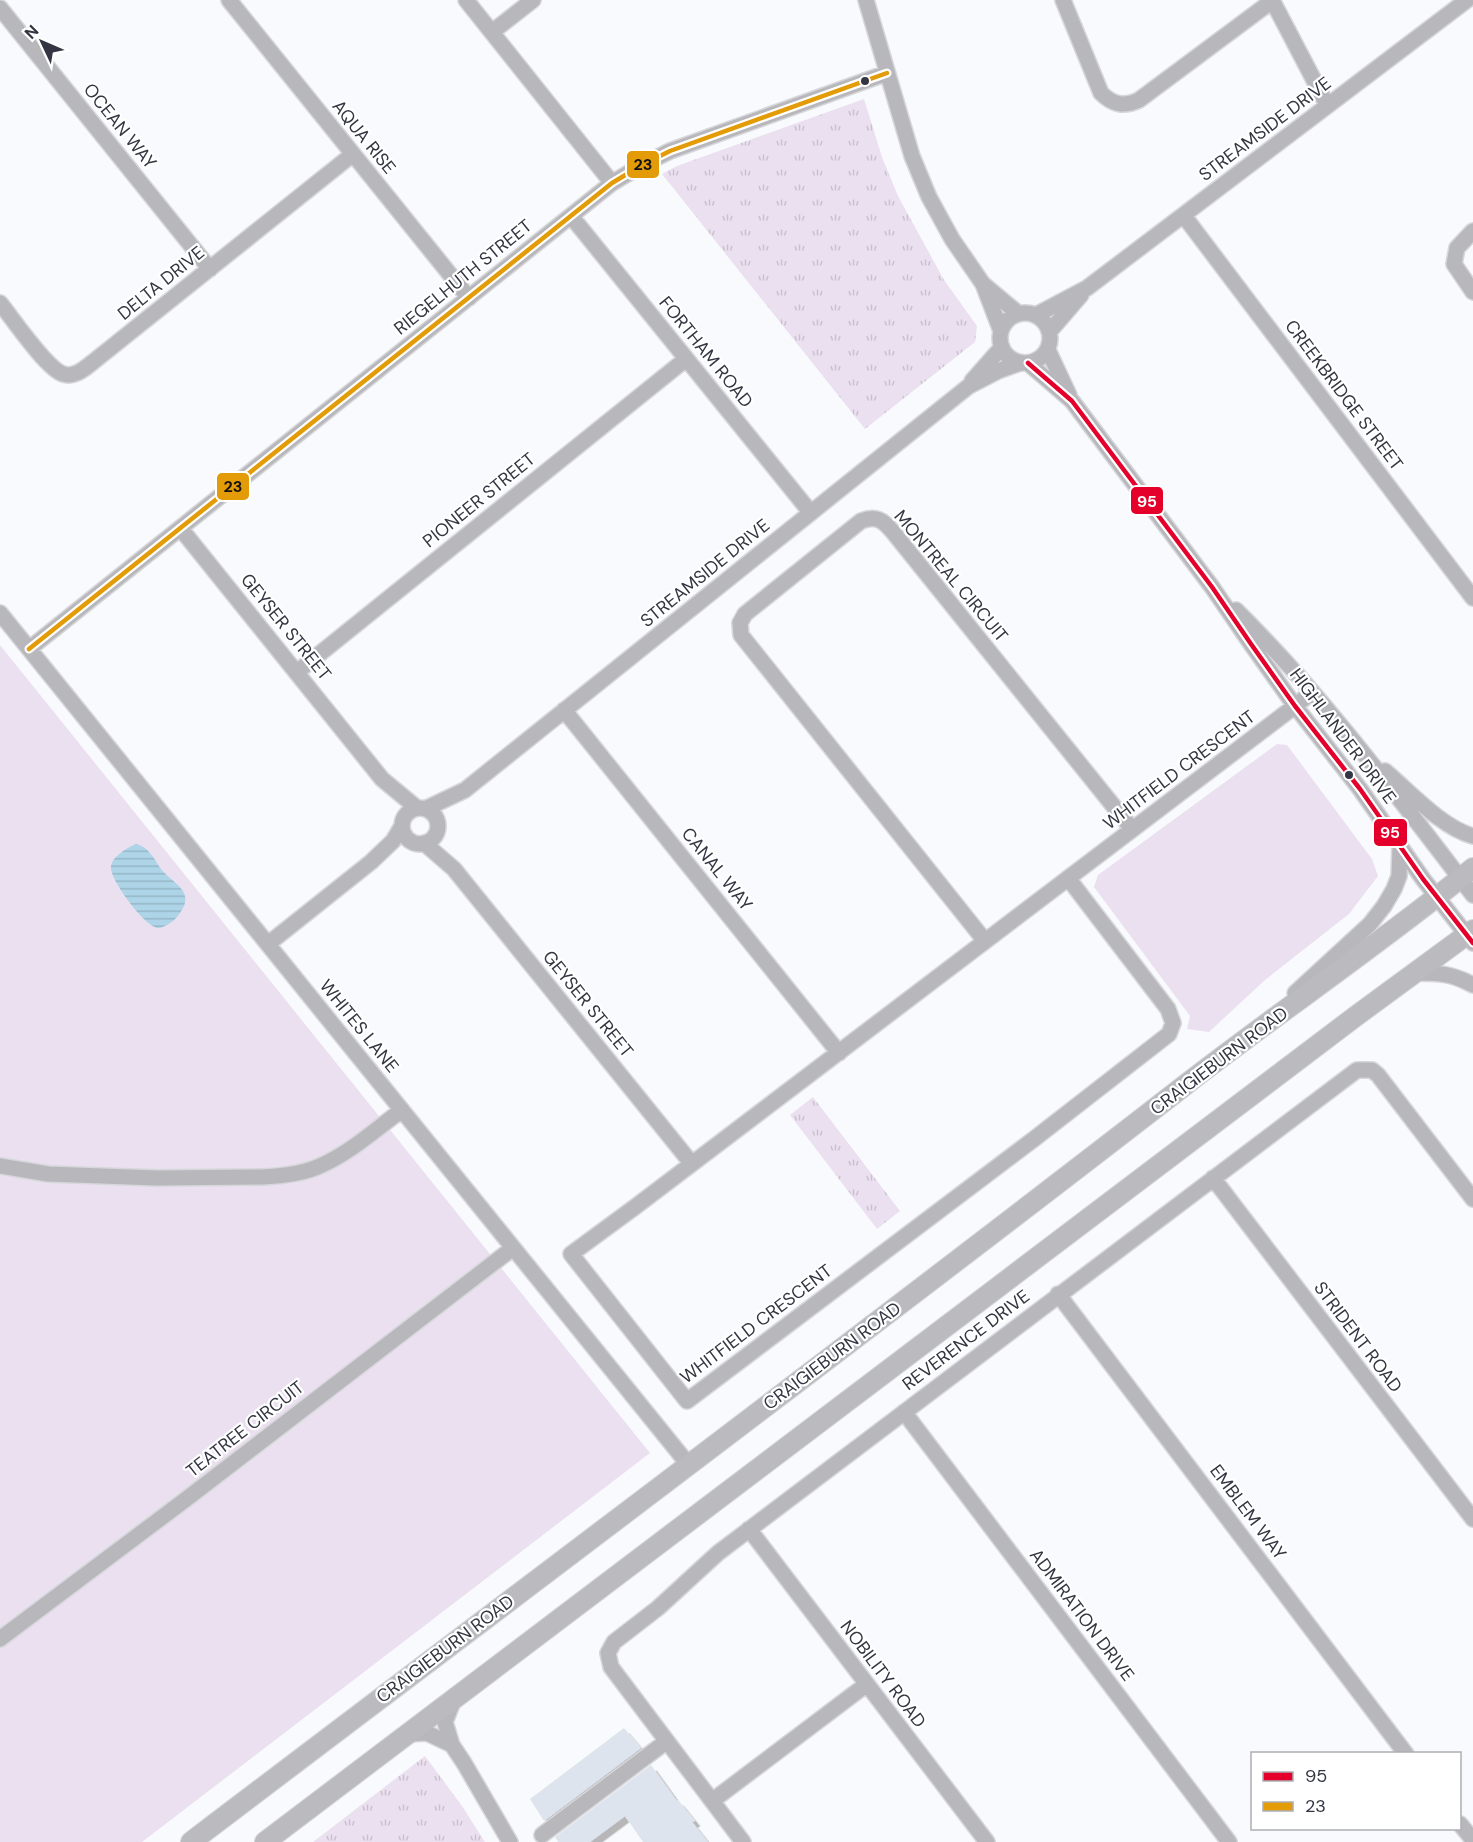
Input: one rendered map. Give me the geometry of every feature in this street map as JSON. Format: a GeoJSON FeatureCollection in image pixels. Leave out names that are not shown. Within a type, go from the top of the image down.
{"type":"FeatureCollection","features":[{"type":"Feature","properties":{"kind":"main road","name":"CRAIGIEBURN ROAD"},"geometry":{"type":"LineString","coordinates":[[191,1842],[688,1464],[977,1248],[1467,873]]}},
{"type":"Feature","properties":{"kind":"main road"},"geometry":{"type":"LineString","coordinates":[[266,1842],[1414,973],[1471,936]]}},
{"type":"Feature","properties":{"kind":"street","name":"AQUA RISE"},"geometry":{"type":"LineString","coordinates":[[229,0],[469,298]]}},
{"type":"Feature","properties":{"kind":"street"},"geometry":{"type":"LineString","coordinates":[[466,0],[612,183]]}},
{"type":"Feature","properties":{"kind":"street"},"geometry":{"type":"LineString","coordinates":[[492,32],[533,0]]}},
{"type":"Feature","properties":{"kind":"street"},"geometry":{"type":"LineString","coordinates":[[866,0],[912,156],[929,197],[952,239],[983,284],[1001,331],[1002,347],[1006,354],[1024,363],[1042,357],[1048,350],[1050,331],[1042,319],[1036,315],[1019,314],[1011,317],[1001,331]]}},
{"type":"Feature","properties":{"kind":"street"},"geometry":{"type":"LineString","coordinates":[[1063,0],[1097,87],[1106,98],[1121,105],[1139,100],[1272,0],[1327,105]]}},
{"type":"Feature","properties":{"kind":"street","name":"STREAMSIDE DRIVE"},"geometry":{"type":"LineString","coordinates":[[1036,315],[1087,288],[1467,0]]}},
{"type":"Feature","properties":{"kind":"street","name":"OCEAN WAY"},"geometry":{"type":"LineString","coordinates":[[0,8],[210,269]]}},
{"type":"Feature","properties":{"kind":"street","name":"RIEGELHUTH STREET"},"geometry":{"type":"LineString","coordinates":[[29,649],[612,183],[670,151],[887,73]]}},
{"type":"Feature","properties":{"kind":"street","name":"DELTA DRIVE"},"geometry":{"type":"LineString","coordinates":[[0,303],[54,368],[63,374],[76,374],[353,154]]}},
{"type":"Feature","properties":{"kind":"street","name":"FORTHAM ROAD"},"geometry":{"type":"LineString","coordinates":[[571,216],[811,513]]}},
{"type":"Feature","properties":{"kind":"street","name":"CREEKBRIDGE STREET"},"geometry":{"type":"LineString","coordinates":[[1184,216],[1468,581],[1473,598]]}},
{"type":"Feature","properties":{"kind":"street"},"geometry":{"type":"LineString","coordinates":[[1473,231],[1457,248],[1454,264],[1473,292]]}},
{"type":"Feature","properties":{"kind":"street"},"geometry":{"type":"LineString","coordinates":[[983,284],[1019,314]]}},
{"type":"Feature","properties":{"kind":"street","name":"STREAMSIDE DRIVE"},"geometry":{"type":"LineString","coordinates":[[1050,331],[1087,288]]}},
{"type":"Feature","properties":{"kind":"street","name":"STREAMSIDE DRIVE"},"geometry":{"type":"LineString","coordinates":[[437,829],[465,790],[969,386],[1002,347]]}},
{"type":"Feature","properties":{"kind":"street","name":"HIGHLANDER DRIVE"},"geometry":{"type":"LineString","coordinates":[[1048,350],[1072,401],[1212,587],[1295,706],[1360,789],[1400,848],[1437,897],[1471,936]]}},
{"type":"Feature","properties":{"kind":"street","name":"PIONEER STREET"},"geometry":{"type":"LineString","coordinates":[[297,672],[686,359]]}},
{"type":"Feature","properties":{"kind":"street","name":"STREAMSIDE DRIVE"},"geometry":{"type":"LineString","coordinates":[[969,386],[998,371],[1024,363]]}},
{"type":"Feature","properties":{"kind":"street","name":"HIGHLANDER DRIVE"},"geometry":{"type":"LineString","coordinates":[[1024,363],[1072,401]]}},
{"type":"Feature","properties":{"kind":"street","name":"MONTREAL CIRCUIT"},"geometry":{"type":"LineString","coordinates":[[985,941],[741,635],[740,623],[745,614],[861,521],[874,518],[886,524],[1132,829]]}},
{"type":"Feature","properties":{"kind":"street","name":"GEYSER STREET"},"geometry":{"type":"LineString","coordinates":[[181,529],[382,779],[403,823]]}},
{"type":"Feature","properties":{"kind":"street","name":"HIGHLANDER DRIVE"},"geometry":{"type":"LineString","coordinates":[[1212,587],[1260,634],[1312,692],[1467,873],[1473,895]]}},
{"type":"Feature","properties":{"kind":"street","name":"WHITES LANE"},"geometry":{"type":"LineString","coordinates":[[0,613],[688,1464]]}},
{"type":"Feature","properties":{"kind":"street","name":"WHITFIELD CRESCENT"},"geometry":{"type":"LineString","coordinates":[[1068,878],[1168,1009],[1173,1023],[1169,1034],[687,1401],[571,1254],[839,1053],[1132,829],[1295,706],[1312,692]]}},
{"type":"Feature","properties":{"kind":"street","name":"CANAL WAY"},"geometry":{"type":"LineString","coordinates":[[564,710],[839,1053]]}},
{"type":"Feature","properties":{"kind":"street"},"geometry":{"type":"LineString","coordinates":[[1360,749],[1448,824],[1463,834],[1473,836]]}},
{"type":"Feature","properties":{"kind":"street","name":"GEYSER STREET"},"geometry":{"type":"LineString","coordinates":[[382,779],[421,808]]}},
{"type":"Feature","properties":{"kind":"street","name":"STREAMSIDE DRIVE"},"geometry":{"type":"LineString","coordinates":[[421,808],[465,790]]}},
{"type":"Feature","properties":{"kind":"street"},"geometry":{"type":"LineString","coordinates":[[268,944],[371,862],[393,841],[409,812],[421,808],[434,815],[437,829],[429,841],[371,862]]}},
{"type":"Feature","properties":{"kind":"street"},"geometry":{"type":"LineString","coordinates":[[403,823],[406,837],[419,843]]}},
{"type":"Feature","properties":{"kind":"street","name":"GEYSER STREET"},"geometry":{"type":"LineString","coordinates":[[437,829],[454,869]]}},
{"type":"Feature","properties":{"kind":"street","name":"GEYSER STREET"},"geometry":{"type":"LineString","coordinates":[[419,843],[454,869],[692,1164]]}},
{"type":"Feature","properties":{"kind":"street"},"geometry":{"type":"LineString","coordinates":[[1250,1037],[1370,924],[1394,889],[1399,876],[1400,848]]}},
{"type":"Feature","properties":{"kind":"street"},"geometry":{"type":"LineString","coordinates":[[1414,973],[1444,972],[1473,985]]}},
{"type":"Feature","properties":{"kind":"street","name":"REVERENCE DRIVE"},"geometry":{"type":"LineString","coordinates":[[667,1741],[611,1667],[608,1653],[614,1642],[658,1608],[718,1553],[749,1529],[1351,1073],[1361,1069],[1372,1070],[1385,1083],[1473,1199]]}},
{"type":"Feature","properties":{"kind":"street"},"geometry":{"type":"LineString","coordinates":[[0,1166],[48,1174],[92,1176],[263,1178],[285,1175],[321,1166],[352,1147],[402,1110]]}},
{"type":"Feature","properties":{"kind":"street","name":"STRIDENT ROAD"},"geometry":{"type":"LineString","coordinates":[[1213,1178],[1473,1519]]}},
{"type":"Feature","properties":{"kind":"street","name":"TEATREE CIRCUIT"},"geometry":{"type":"LineString","coordinates":[[0,1639],[513,1248]]}},
{"type":"Feature","properties":{"kind":"street","name":"EMBLEM WAY"},"geometry":{"type":"LineString","coordinates":[[1058,1294],[1404,1752]]}},
{"type":"Feature","properties":{"kind":"street","name":"ADMIRATION DRIVE"},"geometry":{"type":"LineString","coordinates":[[904,1412],[1229,1842]]}},
{"type":"Feature","properties":{"kind":"street","name":"NOBILITY ROAD"},"geometry":{"type":"LineString","coordinates":[[749,1529],[987,1842]]}},
{"type":"Feature","properties":{"kind":"street"},"geometry":{"type":"LineString","coordinates":[[712,1801],[867,1684]]}},
{"type":"Feature","properties":{"kind":"street"},"geometry":{"type":"LineString","coordinates":[[454,1699],[446,1722],[452,1745],[510,1842]]}},
{"type":"Feature","properties":{"kind":"street"},"geometry":{"type":"LineString","coordinates":[[408,1734],[427,1733],[452,1745]]}},
{"type":"Feature","properties":{"kind":"street"},"geometry":{"type":"LineString","coordinates":[[542,1835],[667,1741],[743,1842]]}},
{"type":"Feature","properties":{"kind":"street"},"geometry":{"type":"LineString","coordinates":[[1461,1825],[1473,1840]]}},
{"type":"Feature","properties":{"kind":"green space"},"geometry":{"type":"Polygon","coordinates":[[[864,99],[882,157],[898,196],[944,280],[977,326],[975,342],[865,429],[662,174],[677,166],[864,99]]]}},
{"type":"Feature","properties":{"kind":"green space"},"geometry":{"type":"Polygon","coordinates":[[[0,645],[650,1453],[142,1842],[0,1842],[0,645]]]}},
{"type":"Feature","properties":{"kind":"green space"},"geometry":{"type":"Polygon","coordinates":[[[1277,744],[1287,745],[1372,859],[1378,876],[1349,914],[1265,980],[1209,1032],[1187,1029],[1190,1016],[1094,887],[1098,875],[1277,744]]]}},
{"type":"Feature","properties":{"kind":"green space"},"geometry":{"type":"Polygon","coordinates":[[[813,1097],[900,1211],[877,1229],[790,1115],[813,1097]]]}},
{"type":"Feature","properties":{"kind":"green space"},"geometry":{"type":"Polygon","coordinates":[[[425,1756],[485,1842],[313,1842],[425,1756]]]}},
{"type":"Feature","properties":{"kind":"water"},"geometry":{"type":"Polygon","coordinates":[[[136,844],[148,851],[161,869],[184,893],[184,905],[180,913],[173,921],[158,928],[152,926],[137,912],[112,874],[113,860],[124,850],[136,844]]]}},
{"type":"Feature","properties":{"kind":"building"},"geometry":{"type":"Polygon","coordinates":[[[624,1728],[641,1748],[544,1821],[530,1799],[624,1728]]]}},
{"type":"Feature","properties":{"kind":"building"},"geometry":{"type":"Polygon","coordinates":[[[651,1765],[695,1821],[692,1822],[708,1842],[643,1842],[625,1816],[590,1842],[558,1842],[555,1837],[651,1765]]]}},
{"type":"Feature","properties":{"kind":"transit line","name":"23"},"geometry":{"type":"LineString","coordinates":[[29,649],[612,183],[670,151],[887,73]]}},
{"type":"Feature","properties":{"kind":"transit line","name":"95"},"geometry":{"type":"LineString","coordinates":[[1028,363],[1072,401],[1212,587],[1295,706],[1360,789],[1423,879],[1473,943]]}}]}
